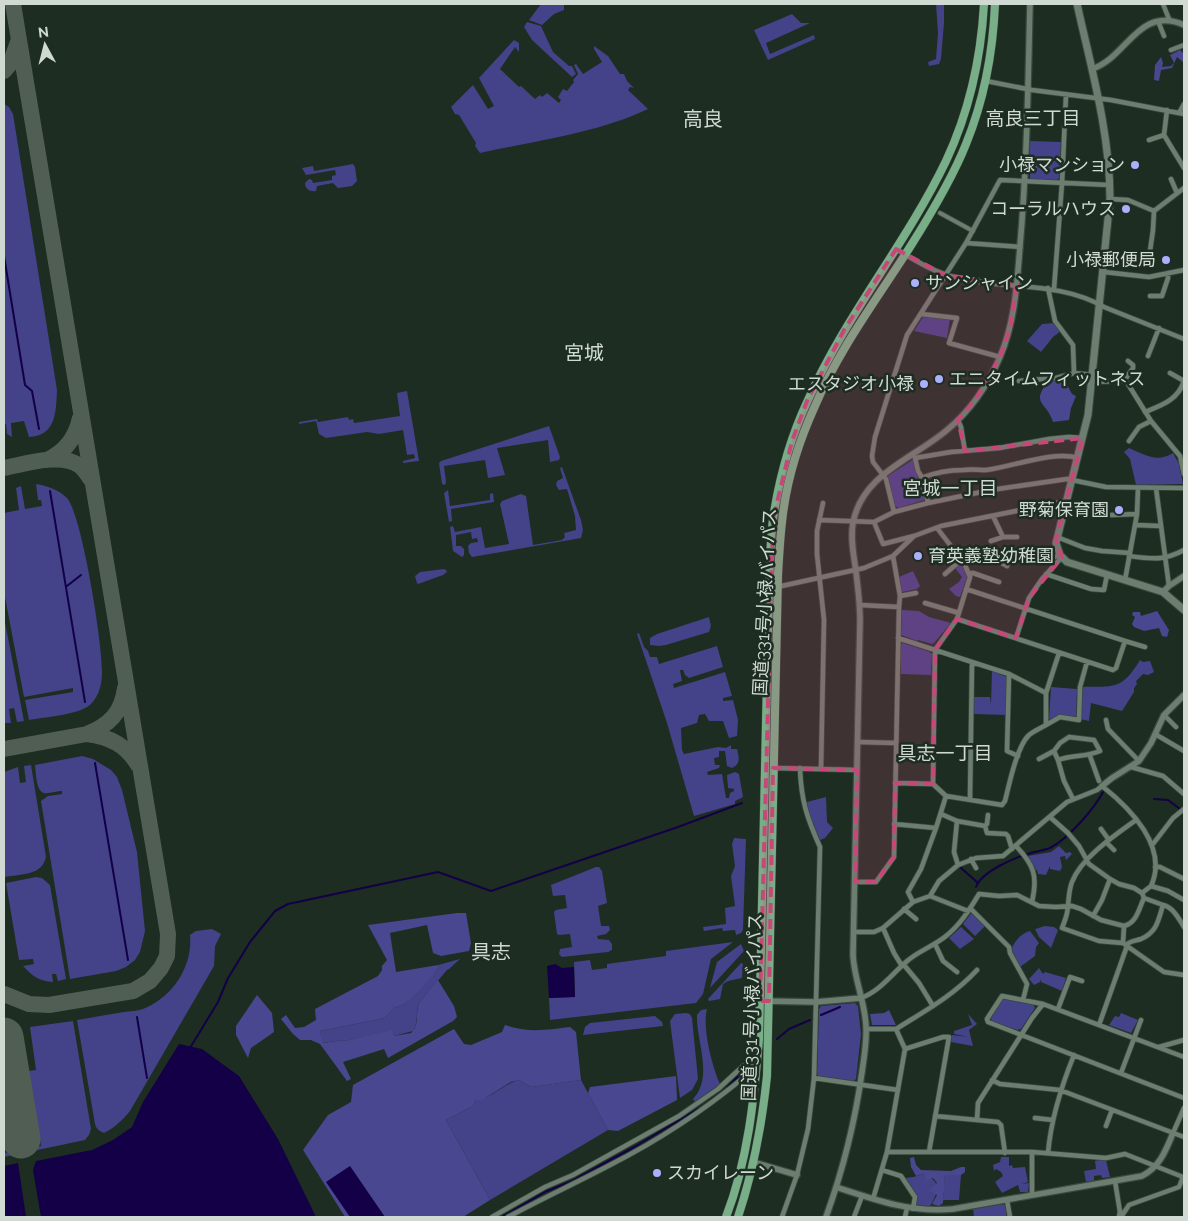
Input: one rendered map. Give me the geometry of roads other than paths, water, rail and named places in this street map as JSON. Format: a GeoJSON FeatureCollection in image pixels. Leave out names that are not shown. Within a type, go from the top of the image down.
{"type":"FeatureCollection","features":[{"type":"Feature","properties":{"kind":"highway","name":"国道331号小禄バイパス"},"geometry":{"type":"LineString","coordinates":[[726,1217],[734,1196],[744,1158],[754,1101],[756,1077],[760,1001],[769,587],[773,519],[778,494],[792,441],[807,401],[844,330],[896,249],[936,181],[956,138],[977,63],[984,4]]}},
{"type":"Feature","properties":{"kind":"highway","name":"国道331号小禄バイパス"},"geometry":{"type":"LineString","coordinates":[[738,1217],[759,1134],[766,1085],[772,768],[778,587],[782,520],[788,488],[800,445],[815,405],[853,334],[905,254],[967,143],[986,81],[995,4]]}},
{"type":"Feature","properties":{"kind":"main road"},"geometry":{"type":"LineString","coordinates":[[1077,4],[1098,98],[1110,185],[1110,199],[1088,415],[1056,543],[1061,556],[1074,565],[1163,592],[1184,608]]}},
{"type":"Feature","properties":{"kind":"street"},"geometry":{"type":"LineString","coordinates":[[826,1217],[849,1144],[860,1084],[866,1029],[853,963],[860,606],[852,539],[853,522],[864,493],[870,485],[882,474],[936,439],[958,420],[976,399],[1000,358],[1011,322],[1020,248],[1030,4]]}},
{"type":"Feature","properties":{"kind":"street"},"geometry":{"type":"LineString","coordinates":[[1163,4],[1169,19]]}},
{"type":"Feature","properties":{"kind":"street"},"geometry":{"type":"LineString","coordinates":[[1092,69],[1110,60],[1136,33],[1158,22],[1169,19],[1184,25]]}},
{"type":"Feature","properties":{"kind":"street"},"geometry":{"type":"LineString","coordinates":[[1158,22],[1164,36]]}},
{"type":"Feature","properties":{"kind":"street"},"geometry":{"type":"LineString","coordinates":[[1171,50],[1184,45]]}},
{"type":"Feature","properties":{"kind":"street"},"geometry":{"type":"LineString","coordinates":[[986,81],[1182,113],[1184,104]]}},
{"type":"Feature","properties":{"kind":"street"},"geometry":{"type":"LineString","coordinates":[[1054,289],[1066,95]]}},
{"type":"Feature","properties":{"kind":"street"},"geometry":{"type":"LineString","coordinates":[[1167,110],[1164,135],[1184,168]]}},
{"type":"Feature","properties":{"kind":"street"},"geometry":{"type":"LineString","coordinates":[[1148,140],[1164,135]]}},
{"type":"Feature","properties":{"kind":"street"},"geometry":{"type":"LineString","coordinates":[[1171,179],[1177,193]]}},
{"type":"Feature","properties":{"kind":"street"},"geometry":{"type":"LineString","coordinates":[[894,512],[886,479],[873,462],[872,456],[875,437],[907,335],[966,243],[1000,180],[1110,185]]}},
{"type":"Feature","properties":{"kind":"street"},"geometry":{"type":"LineString","coordinates":[[1150,251],[1154,211],[1184,188]]}},
{"type":"Feature","properties":{"kind":"street"},"geometry":{"type":"LineString","coordinates":[[1110,199],[1128,200],[1154,211]]}},
{"type":"Feature","properties":{"kind":"street"},"geometry":{"type":"LineString","coordinates":[[940,213],[973,231]]}},
{"type":"Feature","properties":{"kind":"street"},"geometry":{"type":"LineString","coordinates":[[966,243],[1020,248]]}},
{"type":"Feature","properties":{"kind":"street"},"geometry":{"type":"LineString","coordinates":[[896,249],[945,275],[970,280],[1054,289],[1100,305],[1184,340]]}},
{"type":"Feature","properties":{"kind":"street"},"geometry":{"type":"LineString","coordinates":[[1104,272],[1149,277],[1184,270]]}},
{"type":"Feature","properties":{"kind":"street"},"geometry":{"type":"LineString","coordinates":[[1150,296],[1162,296],[1168,273]]}},
{"type":"Feature","properties":{"kind":"street"},"geometry":{"type":"LineString","coordinates":[[1048,288],[1055,321],[1073,345],[1074,373]]}},
{"type":"Feature","properties":{"kind":"street"},"geometry":{"type":"LineString","coordinates":[[921,314],[957,318],[949,343],[1000,358]]}},
{"type":"Feature","properties":{"kind":"street"},"geometry":{"type":"LineString","coordinates":[[1148,356],[1158,328]]}},
{"type":"Feature","properties":{"kind":"street"},"geometry":{"type":"LineString","coordinates":[[1124,381],[1133,368],[1133,365],[1128,361]]}},
{"type":"Feature","properties":{"kind":"street"},"geometry":{"type":"LineString","coordinates":[[1019,381],[1056,378],[1074,373],[1093,378],[1124,381],[1128,384],[1151,421],[1182,456],[1184,474]]}},
{"type":"Feature","properties":{"kind":"street"},"geometry":{"type":"LineString","coordinates":[[1145,412],[1174,400],[1184,381],[1170,374]]}},
{"type":"Feature","properties":{"kind":"street"},"geometry":{"type":"LineString","coordinates":[[958,420],[965,451]]}},
{"type":"Feature","properties":{"kind":"street"},"geometry":{"type":"LineString","coordinates":[[1130,441],[1139,427],[1151,421]]}},
{"type":"Feature","properties":{"kind":"street"},"geometry":{"type":"LineString","coordinates":[[928,502],[923,479],[921,478],[915,458],[999,448],[1049,439],[1083,438]]}},
{"type":"Feature","properties":{"kind":"street"},"geometry":{"type":"LineString","coordinates":[[921,478],[933,474],[962,470],[986,470],[1051,457],[1066,456],[1078,458]]}},
{"type":"Feature","properties":{"kind":"street"},"geometry":{"type":"LineString","coordinates":[[819,520],[874,522],[894,512],[928,502],[991,490],[1067,479],[1095,486],[1184,488]]}},
{"type":"Feature","properties":{"kind":"street"},"geometry":{"type":"LineString","coordinates":[[1124,580],[1138,514],[1138,488]]}},
{"type":"Feature","properties":{"kind":"street"},"geometry":{"type":"LineString","coordinates":[[1156,488],[1169,586]]}},
{"type":"Feature","properties":{"kind":"street"},"geometry":{"type":"LineString","coordinates":[[874,522],[883,544],[937,528],[1066,501]]}},
{"type":"Feature","properties":{"kind":"street"},"geometry":{"type":"LineString","coordinates":[[821,769],[824,620],[817,554],[819,520],[823,503]]}},
{"type":"Feature","properties":{"kind":"street"},"geometry":{"type":"LineString","coordinates":[[1111,514],[1138,514]]}},
{"type":"Feature","properties":{"kind":"street"},"geometry":{"type":"LineString","coordinates":[[993,516],[1003,537]]}},
{"type":"Feature","properties":{"kind":"street"},"geometry":{"type":"LineString","coordinates":[[1135,526],[1161,526]]}},
{"type":"Feature","properties":{"kind":"street"},"geometry":{"type":"LineString","coordinates":[[933,784],[935,650],[958,616],[970,577],[962,561],[937,528]]}},
{"type":"Feature","properties":{"kind":"street"},"geometry":{"type":"LineString","coordinates":[[769,587],[778,587],[856,571],[893,556],[914,536]]}},
{"type":"Feature","properties":{"kind":"street"},"geometry":{"type":"LineString","coordinates":[[991,541],[1003,537],[1017,537]]}},
{"type":"Feature","properties":{"kind":"street"},"geometry":{"type":"LineString","coordinates":[[1057,537],[1085,548],[1150,559],[1165,558],[1184,550]]}},
{"type":"Feature","properties":{"kind":"street"},"geometry":{"type":"LineString","coordinates":[[1027,552],[1052,558],[1061,556]]}},
{"type":"Feature","properties":{"kind":"street"},"geometry":{"type":"LineString","coordinates":[[855,882],[876,882],[894,857],[900,596],[893,556]]}},
{"type":"Feature","properties":{"kind":"street"},"geometry":{"type":"LineString","coordinates":[[945,574],[962,561],[984,556],[1007,566]]}},
{"type":"Feature","properties":{"kind":"street"},"geometry":{"type":"LineString","coordinates":[[1016,638],[1034,590],[1061,556]]}},
{"type":"Feature","properties":{"kind":"street"},"geometry":{"type":"LineString","coordinates":[[969,574],[973,573],[999,582]]}},
{"type":"Feature","properties":{"kind":"street"},"geometry":{"type":"LineString","coordinates":[[1046,574],[1091,589],[1104,590],[1107,575]]}},
{"type":"Feature","properties":{"kind":"street"},"geometry":{"type":"LineString","coordinates":[[1163,592],[1184,576]]}},
{"type":"Feature","properties":{"kind":"street"},"geometry":{"type":"LineString","coordinates":[[966,589],[1145,647]]}},
{"type":"Feature","properties":{"kind":"street"},"geometry":{"type":"LineString","coordinates":[[900,596],[916,593]]}},
{"type":"Feature","properties":{"kind":"street"},"geometry":{"type":"LineString","coordinates":[[925,603],[1016,638],[1113,670],[1116,668],[1125,641]]}},
{"type":"Feature","properties":{"kind":"street"},"geometry":{"type":"LineString","coordinates":[[860,606],[899,607]]}},
{"type":"Feature","properties":{"kind":"street"},"geometry":{"type":"LineString","coordinates":[[898,638],[1009,674],[1046,693]]}},
{"type":"Feature","properties":{"kind":"street"},"geometry":{"type":"LineString","coordinates":[[1046,725],[1046,693],[1059,653]]}},
{"type":"Feature","properties":{"kind":"street"},"geometry":{"type":"LineString","coordinates":[[970,799],[972,662]]}},
{"type":"Feature","properties":{"kind":"street"},"geometry":{"type":"LineString","coordinates":[[895,783],[933,784],[946,796],[1002,804],[1005,801],[1018,756],[1027,737],[1060,717],[1079,720],[1080,687],[1087,662]]}},
{"type":"Feature","properties":{"kind":"street"},"geometry":{"type":"LineString","coordinates":[[1009,674],[1007,751],[1018,756]]}},
{"type":"Feature","properties":{"kind":"street"},"geometry":{"type":"LineString","coordinates":[[930,896],[939,881],[958,865],[971,859],[1003,856],[1073,799],[1085,796],[1101,783],[1139,760],[1146,751],[1164,715],[1184,694]]}},
{"type":"Feature","properties":{"kind":"street"},"geometry":{"type":"LineString","coordinates":[[1164,715],[1176,727]]}},
{"type":"Feature","properties":{"kind":"street"},"geometry":{"type":"LineString","coordinates":[[1106,720],[1108,729],[1139,760]]}},
{"type":"Feature","properties":{"kind":"street"},"geometry":{"type":"LineString","coordinates":[[1155,734],[1184,751]]}},
{"type":"Feature","properties":{"kind":"street"},"geometry":{"type":"LineString","coordinates":[[1039,759],[1054,751],[1060,742],[1069,737],[1094,740],[1100,751],[1090,756],[1073,756],[1058,760]]}},
{"type":"Feature","properties":{"kind":"street"},"geometry":{"type":"LineString","coordinates":[[858,742],[896,743]]}},
{"type":"Feature","properties":{"kind":"street"},"geometry":{"type":"LineString","coordinates":[[1054,751],[1064,781],[1073,799]]}},
{"type":"Feature","properties":{"kind":"street"},"geometry":{"type":"LineString","coordinates":[[760,1001],[816,1002],[861,998],[884,984],[917,954],[946,936],[969,910],[979,894],[1017,895],[1040,906],[1072,906],[1082,909],[1093,916],[1124,926],[1132,922],[1136,917],[1143,895],[1151,886],[1155,867],[1153,844],[1136,820],[1101,783],[1090,756]]}},
{"type":"Feature","properties":{"kind":"street"},"geometry":{"type":"LineString","coordinates":[[1130,767],[1163,776],[1184,794]]}},
{"type":"Feature","properties":{"kind":"street"},"geometry":{"type":"LineString","coordinates":[[772,768],[857,770]]}},
{"type":"Feature","properties":{"kind":"street"},"geometry":{"type":"LineString","coordinates":[[782,1217],[797,1175],[808,1129],[814,1078],[820,847],[806,814],[800,786],[800,768]]}},
{"type":"Feature","properties":{"kind":"street"},"geometry":{"type":"LineString","coordinates":[[913,902],[908,892],[921,869],[946,796]]}},
{"type":"Feature","properties":{"kind":"street"},"geometry":{"type":"LineString","coordinates":[[1153,844],[1173,818],[1184,809]]}},
{"type":"Feature","properties":{"kind":"street"},"geometry":{"type":"LineString","coordinates":[[941,814],[957,821],[985,826]]}},
{"type":"Feature","properties":{"kind":"street"},"geometry":{"type":"LineString","coordinates":[[988,815],[985,834],[1006,834],[1014,848],[1025,856],[1031,865],[1035,879],[1032,902]]}},
{"type":"Feature","properties":{"kind":"street"},"geometry":{"type":"LineString","coordinates":[[1050,817],[1079,846],[1087,861],[1110,879],[1119,884],[1134,888],[1143,895],[1167,906],[1172,910],[1184,928]]}},
{"type":"Feature","properties":{"kind":"street"},"geometry":{"type":"LineString","coordinates":[[1136,820],[1108,841],[1076,872],[1071,884],[1068,907],[1062,928],[1099,941],[1125,945],[1164,972],[1184,975]]}},
{"type":"Feature","properties":{"kind":"street"},"geometry":{"type":"LineString","coordinates":[[957,821],[954,852],[958,865]]}},
{"type":"Feature","properties":{"kind":"street"},"geometry":{"type":"LineString","coordinates":[[894,824],[936,828]]}},
{"type":"Feature","properties":{"kind":"street"},"geometry":{"type":"LineString","coordinates":[[1101,829],[1114,850]]}},
{"type":"Feature","properties":{"kind":"street"},"geometry":{"type":"LineString","coordinates":[[971,859],[976,868]]}},
{"type":"Feature","properties":{"kind":"street"},"geometry":{"type":"LineString","coordinates":[[1155,867],[1160,867],[1184,879]]}},
{"type":"Feature","properties":{"kind":"street"},"geometry":{"type":"LineString","coordinates":[[1093,916],[1110,879]]}},
{"type":"Feature","properties":{"kind":"street"},"geometry":{"type":"LineString","coordinates":[[1151,886],[1168,891],[1184,900]]}},
{"type":"Feature","properties":{"kind":"street"},"geometry":{"type":"LineString","coordinates":[[853,932],[874,932],[883,928],[913,902],[930,896],[969,910],[1006,943],[1027,984],[1023,1000]]}},
{"type":"Feature","properties":{"kind":"street"},"geometry":{"type":"LineString","coordinates":[[1125,945],[1153,932],[1163,905]]}},
{"type":"Feature","properties":{"kind":"street"},"geometry":{"type":"LineString","coordinates":[[904,909],[916,919]]}},
{"type":"Feature","properties":{"kind":"street"},"geometry":{"type":"LineString","coordinates":[[1099,1025],[1125,945],[1124,926]]}},
{"type":"Feature","properties":{"kind":"street"},"geometry":{"type":"LineString","coordinates":[[883,928],[903,966],[919,983],[934,1006]]}},
{"type":"Feature","properties":{"kind":"street"},"geometry":{"type":"LineString","coordinates":[[935,944],[943,961],[957,972]]}},
{"type":"Feature","properties":{"kind":"street"},"geometry":{"type":"LineString","coordinates":[[866,1029],[896,1029],[946,1000],[971,980],[977,970]]}},
{"type":"Feature","properties":{"kind":"street"},"geometry":{"type":"LineString","coordinates":[[1058,1009],[1070,977],[1082,981]]}},
{"type":"Feature","properties":{"kind":"street"},"geometry":{"type":"LineString","coordinates":[[1184,1057],[1058,1009],[1023,1000],[1002,996],[987,1019],[988,1022],[1184,1098]]}},
{"type":"Feature","properties":{"kind":"street"},"geometry":{"type":"LineString","coordinates":[[977,1120],[978,1104],[1021,1035],[1043,1004]]}},
{"type":"Feature","properties":{"kind":"street"},"geometry":{"type":"LineString","coordinates":[[1121,1073],[1141,1020]]}},
{"type":"Feature","properties":{"kind":"street"},"geometry":{"type":"LineString","coordinates":[[873,1199],[887,1152],[905,1049],[896,1029]]}},
{"type":"Feature","properties":{"kind":"street"},"geometry":{"type":"LineString","coordinates":[[905,1049],[943,1037],[949,1037],[929,1152]]}},
{"type":"Feature","properties":{"kind":"street"},"geometry":{"type":"LineString","coordinates":[[1159,1047],[1184,1040]]}},
{"type":"Feature","properties":{"kind":"street"},"geometry":{"type":"LineString","coordinates":[[1048,1153],[1060,1090],[1074,1055]]}},
{"type":"Feature","properties":{"kind":"street"},"geometry":{"type":"LineString","coordinates":[[492,1217],[545,1187],[573,1175],[679,1116],[718,1089],[743,1066],[757,1060]]}},
{"type":"Feature","properties":{"kind":"street"},"geometry":{"type":"LineString","coordinates":[[508,1217],[542,1198],[611,1165],[683,1122],[720,1097],[743,1078],[748,1076],[756,1077]]}},
{"type":"Feature","properties":{"kind":"street"},"geometry":{"type":"LineString","coordinates":[[814,1078],[898,1090]]}},
{"type":"Feature","properties":{"kind":"street"},"geometry":{"type":"LineString","coordinates":[[992,1080],[1000,1084],[1060,1090],[1184,1137]]}},
{"type":"Feature","properties":{"kind":"street"},"geometry":{"type":"LineString","coordinates":[[836,1187],[862,1196],[910,1208],[942,1210],[1142,1176],[1162,1158],[1184,1108]]}},
{"type":"Feature","properties":{"kind":"street"},"geometry":{"type":"LineString","coordinates":[[1106,1126],[1112,1110]]}},
{"type":"Feature","properties":{"kind":"street"},"geometry":{"type":"LineString","coordinates":[[935,1116],[998,1122],[1001,1125],[1005,1153]]}},
{"type":"Feature","properties":{"kind":"street"},"geometry":{"type":"LineString","coordinates":[[1035,1118],[1053,1120]]}},
{"type":"Feature","properties":{"kind":"street"},"geometry":{"type":"LineString","coordinates":[[887,1152],[1032,1152],[1106,1158],[1125,1154],[1183,1177],[1179,1187],[1129,1206],[1120,1217]]}},
{"type":"Feature","properties":{"kind":"street"},"geometry":{"type":"LineString","coordinates":[[1032,1152],[1032,1195]]}},
{"type":"Feature","properties":{"kind":"street"},"geometry":{"type":"LineString","coordinates":[[606,1156],[611,1165]]}},
{"type":"Feature","properties":{"kind":"street"},"geometry":{"type":"LineString","coordinates":[[753,1162],[797,1175]]}},
{"type":"Feature","properties":{"kind":"street"},"geometry":{"type":"LineString","coordinates":[[882,1170],[901,1176],[915,1197],[905,1217]]}},
{"type":"Feature","properties":{"kind":"street"},"geometry":{"type":"LineString","coordinates":[[1114,1181],[1120,1217]]}},
{"type":"Feature","properties":{"kind":"street"},"geometry":{"type":"LineString","coordinates":[[854,1217],[862,1196]]}},
{"type":"Feature","properties":{"kind":"street"},"geometry":{"type":"LineString","coordinates":[[1007,1200],[1010,1217]]}},
{"type":"Feature","properties":{"kind":"waterway"},"geometry":{"type":"LineString","coordinates":[[4,256],[25,385],[32,391],[39,429]]}},
{"type":"Feature","properties":{"kind":"waterway"},"geometry":{"type":"LineString","coordinates":[[50,491],[85,702]]}},
{"type":"Feature","properties":{"kind":"waterway"},"geometry":{"type":"LineString","coordinates":[[67,586],[81,575]]}},
{"type":"Feature","properties":{"kind":"waterway"},"geometry":{"type":"LineString","coordinates":[[95,763],[128,960]]}},
{"type":"Feature","properties":{"kind":"waterway"},"geometry":{"type":"LineString","coordinates":[[976,887],[979,881],[1000,865],[1057,844],[1080,823],[1103,792]]}},
{"type":"Feature","properties":{"kind":"waterway"},"geometry":{"type":"LineString","coordinates":[[1154,799],[1168,800],[1180,809]]}},
{"type":"Feature","properties":{"kind":"waterway"},"geometry":{"type":"LineString","coordinates":[[190,1048],[218,1002],[228,978],[250,942],[275,911],[288,904],[438,872],[491,891],[742,803]]}},
{"type":"Feature","properties":{"kind":"waterway"},"geometry":{"type":"LineString","coordinates":[[960,867],[978,883]]}},
{"type":"Feature","properties":{"kind":"waterway"},"geometry":{"type":"LineString","coordinates":[[821,1015],[840,1007]]}},
{"type":"Feature","properties":{"kind":"waterway"},"geometry":{"type":"LineString","coordinates":[[137,1017],[147,1078]]}},
{"type":"Feature","properties":{"kind":"waterway"},"geometry":{"type":"LineString","coordinates":[[777,1039],[789,1029],[810,1020]]}},
{"type":"Feature","properties":{"kind":"waterway"},"geometry":{"type":"LineString","coordinates":[[728,1087],[745,1069]]}},
{"type":"Feature","properties":{"kind":"waterway"},"geometry":{"type":"LineString","coordinates":[[502,1217],[545,1192],[572,1181],[636,1146],[698,1109]]}},
{"type":"Feature","properties":{"kind":"place","name":"小禄マンション"},"geometry":{"type":"Point","coordinates":[1135,165]}},
{"type":"Feature","properties":{"kind":"place","name":"コーラルハウス"},"geometry":{"type":"Point","coordinates":[1126,209]}},
{"type":"Feature","properties":{"kind":"place","name":"小禄郵便局"},"geometry":{"type":"Point","coordinates":[1166,260]}},
{"type":"Feature","properties":{"kind":"place","name":"サンシャイン"},"geometry":{"type":"Point","coordinates":[915,283]}},
{"type":"Feature","properties":{"kind":"place","name":"エニタイムフィットネス"},"geometry":{"type":"Point","coordinates":[939,379]}},
{"type":"Feature","properties":{"kind":"place","name":"エスタジオ小禄"},"geometry":{"type":"Point","coordinates":[924,384]}},
{"type":"Feature","properties":{"kind":"place","name":"野菊保育園"},"geometry":{"type":"Point","coordinates":[1119,510]}},
{"type":"Feature","properties":{"kind":"place","name":"育英義塾幼稚園"},"geometry":{"type":"Point","coordinates":[918,556]}},
{"type":"Feature","properties":{"kind":"place","name":"スカイレーン"},"geometry":{"type":"Point","coordinates":[657,1173]}},
{"type":"Feature","properties":{"kind":"district","name":"高良三丁目"},"geometry":{"type":"Point","coordinates":[1033,118]}},
{"type":"Feature","properties":{"kind":"district","name":"高良"},"geometry":{"type":"Point","coordinates":[703,119]}},
{"type":"Feature","properties":{"kind":"district","name":"宮城"},"geometry":{"type":"Point","coordinates":[584,353]}},
{"type":"Feature","properties":{"kind":"district","name":"宮城一丁目"},"geometry":{"type":"Point","coordinates":[950,488]}},
{"type":"Feature","properties":{"kind":"district","name":"具志一丁目"},"geometry":{"type":"Point","coordinates":[945,753]}},
{"type":"Feature","properties":{"kind":"district","name":"具志"},"geometry":{"type":"Point","coordinates":[491,952]}}]}
